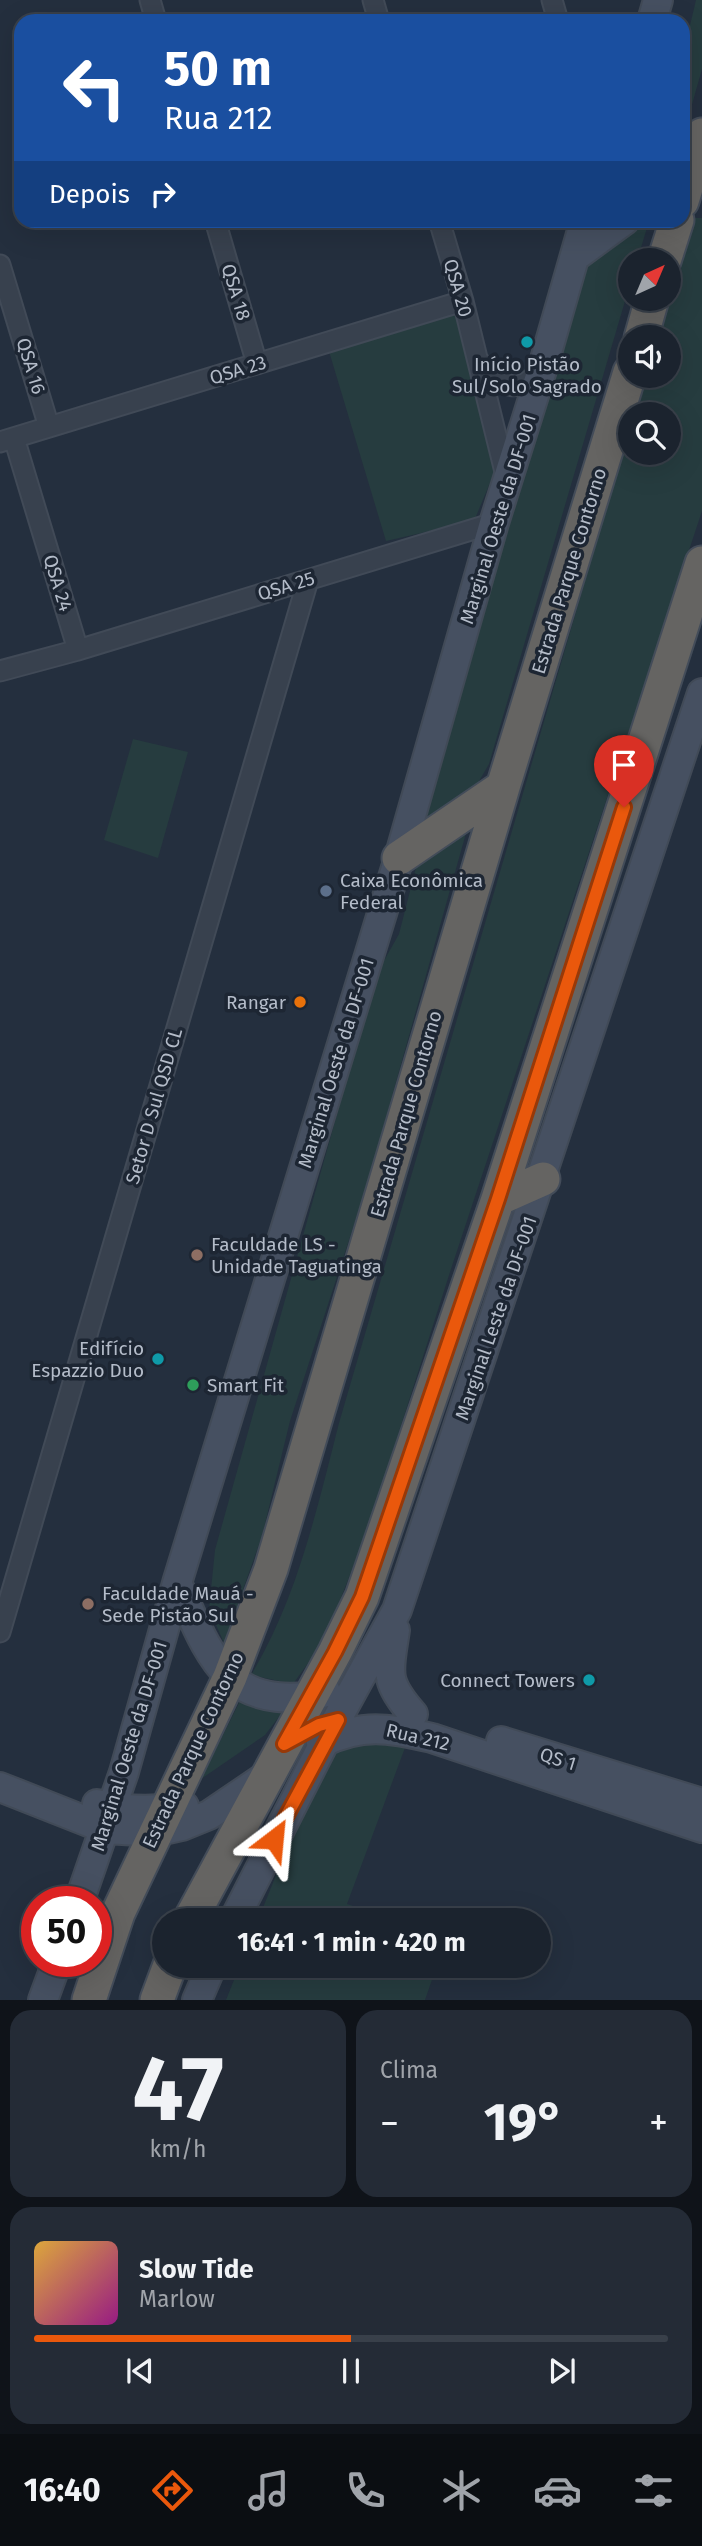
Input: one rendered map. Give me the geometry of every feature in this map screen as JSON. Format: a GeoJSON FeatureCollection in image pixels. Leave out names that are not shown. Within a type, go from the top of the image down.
{"type":"FeatureCollection","features":[{"type":"Feature","properties":{"kind":"highway"},"geometry":{"type":"LineString","coordinates":[[690,167],[696,142]]}},
{"type":"Feature","properties":{"kind":"highway"},"geometry":{"type":"LineString","coordinates":[[668,248],[674,228]]}},
{"type":"Feature","properties":{"kind":"highway","name":"Estrada Parque Contorno"},"geometry":{"type":"LineString","coordinates":[[89,2000],[118,1913],[230,1678],[271,1569],[503,787],[625,388]]}},
{"type":"Feature","properties":{"kind":"highway"},"geometry":{"type":"LineString","coordinates":[[196,1908],[362,1597],[498,1199],[702,563]]}},
{"type":"Feature","properties":{"kind":"highway"},"geometry":{"type":"LineString","coordinates":[[399,858],[503,787]]}},
{"type":"Feature","properties":{"kind":"highway"},"geometry":{"type":"LineString","coordinates":[[498,1199],[542,1178]]}},
{"type":"Feature","properties":{"kind":"highway"},"geometry":{"type":"LineString","coordinates":[[157,2000],[165,1978]]}},
{"type":"Feature","properties":{"kind":"main road","name":"Marginal Oeste da DF-001"},"geometry":{"type":"LineString","coordinates":[[85,1886],[110,1818],[177,1583],[399,858],[583,228]]}},
{"type":"Feature","properties":{"kind":"main road"},"geometry":{"type":"LineString","coordinates":[[576,256],[614,228]]}},
{"type":"Feature","properties":{"kind":"main road","name":"Marginal Leste da DF-001"},"geometry":{"type":"LineString","coordinates":[[240,1908],[397,1610],[702,693]]}},
{"type":"Feature","properties":{"kind":"main road"},"geometry":{"type":"LineString","coordinates":[[177,1583],[206,1645],[230,1678],[253,1690],[276,1698],[310,1697],[361,1678]]}},
{"type":"Feature","properties":{"kind":"main road"},"geometry":{"type":"LineString","coordinates":[[397,1610],[389,1662],[390,1673],[396,1694],[413,1714]]}},
{"type":"Feature","properties":{"kind":"main road","name":"Rua 212"},"geometry":{"type":"LineString","coordinates":[[110,1818],[142,1811],[161,1821],[182,1826],[209,1815],[332,1731],[363,1714],[413,1714]]}},
{"type":"Feature","properties":{"kind":"main road","name":"QS 1"},"geometry":{"type":"LineString","coordinates":[[413,1714],[702,1803]]}},
{"type":"Feature","properties":{"kind":"main road","name":"Rua 212"},"geometry":{"type":"LineString","coordinates":[[161,1821],[319,1725],[332,1731],[373,1727],[396,1729],[432,1738],[702,1828]]}},
{"type":"Feature","properties":{"kind":"main road"},"geometry":{"type":"LineString","coordinates":[[0,1781],[110,1818]]}},
{"type":"Feature","properties":{"kind":"main road"},"geometry":{"type":"LineString","coordinates":[[0,1787],[110,1818]]}},
{"type":"Feature","properties":{"kind":"main road"},"geometry":{"type":"LineString","coordinates":[[43,2000],[51,1977]]}},
{"type":"Feature","properties":{"kind":"main road"},"geometry":{"type":"LineString","coordinates":[[197,2000],[206,1978]]}},
{"type":"Feature","properties":{"kind":"street","name":"QSA 18"},"geometry":{"type":"LineString","coordinates":[[217,228],[257,364]]}},
{"type":"Feature","properties":{"kind":"street","name":"QSA 20"},"geometry":{"type":"LineString","coordinates":[[441,228],[463,301],[507,481]]}},
{"type":"Feature","properties":{"kind":"street","name":"QSA 16"},"geometry":{"type":"LineString","coordinates":[[0,265],[49,427]]}},
{"type":"Feature","properties":{"kind":"street","name":"QSA 23"},"geometry":{"type":"LineString","coordinates":[[7,440],[463,301]]}},
{"type":"Feature","properties":{"kind":"street"},"geometry":{"type":"LineString","coordinates":[[476,356],[489,375],[507,385],[524,384],[542,370]]}},
{"type":"Feature","properties":{"kind":"street","name":"QSA 24"},"geometry":{"type":"LineString","coordinates":[[7,440],[78,650]]}},
{"type":"Feature","properties":{"kind":"street","name":"QSA 25"},"geometry":{"type":"LineString","coordinates":[[78,650],[495,523]]}},
{"type":"Feature","properties":{"kind":"street","name":"Setor D Sul QSD CL"},"geometry":{"type":"LineString","coordinates":[[0,1632],[308,580]]}},
{"type":"Feature","properties":{"kind":"street"},"geometry":{"type":"LineString","coordinates":[[0,671],[78,650]]}},
{"type":"Feature","properties":{"kind":"green space"},"geometry":{"type":"Polygon","coordinates":[[[696,0],[702,0],[702,69],[690,111],[690,27],[696,0]]]}},
{"type":"Feature","properties":{"kind":"green space"},"geometry":{"type":"Polygon","coordinates":[[[693,218],[702,218],[702,511],[450,1272],[368,1529],[324,1641],[293,1684],[251,1675],[281,1616],[304,1553],[339,1423],[619,465],[681,465],[681,402],[638,402],[642,388],[681,388],[681,325],[660,325],[664,312],[681,312],[681,257],[693,218]]]}},
{"type":"Feature","properties":{"kind":"green space"},"geometry":{"type":"Polygon","coordinates":[[[647,228],[641,248],[618,248],[618,312],[622,312],[489,764],[475,788],[419,827],[586,254],[618,231],[647,228]]]}},
{"type":"Feature","properties":{"kind":"green space"},"geometry":{"type":"Polygon","coordinates":[[[454,308],[498,464],[474,521],[386,541],[328,348],[454,308]]]}},
{"type":"Feature","properties":{"kind":"green space"},"geometry":{"type":"Polygon","coordinates":[[[133,739],[188,752],[158,858],[104,840],[133,739]]]}},
{"type":"Feature","properties":{"kind":"green space"},"geometry":{"type":"Polygon","coordinates":[[[470,819],[367,1185],[290,1421],[262,1536],[224,1643],[209,1609],[215,1550],[376,975],[399,934],[419,856],[470,819]]]}},
{"type":"Feature","properties":{"kind":"green space"},"geometry":{"type":"Polygon","coordinates":[[[245,1691],[288,1705],[265,1735],[201,1779],[245,1691]]]}},
{"type":"Feature","properties":{"kind":"green space"},"geometry":{"type":"Polygon","coordinates":[[[348,1739],[406,1745],[347,1904],[359,1908],[263,1908],[322,1761],[348,1739]]]}},
{"type":"Feature","properties":{"kind":"green space"},"geometry":{"type":"Polygon","coordinates":[[[235,1978],[433,1978],[425,2000],[226,2000],[235,1978]]]}},
{"type":"Feature","properties":{"kind":"place","name":"Início Pistão Sul/Solo Sagrado"},"geometry":{"type":"Point","coordinates":[527,342]}},
{"type":"Feature","properties":{"kind":"place","name":"Caixa Econômica Federal"},"geometry":{"type":"Point","coordinates":[326,891]}},
{"type":"Feature","properties":{"kind":"place","name":"Rangar"},"geometry":{"type":"Point","coordinates":[300,1002]}},
{"type":"Feature","properties":{"kind":"place","name":"Faculdade LS - Unidade Taguatinga"},"geometry":{"type":"Point","coordinates":[197,1255]}},
{"type":"Feature","properties":{"kind":"place","name":"Edifício Espazzio Duo"},"geometry":{"type":"Point","coordinates":[158,1359]}},
{"type":"Feature","properties":{"kind":"place","name":"Smart Fit"},"geometry":{"type":"Point","coordinates":[193,1385]}},
{"type":"Feature","properties":{"kind":"place","name":"Faculdade Mauá - Sede Pistão Sul"},"geometry":{"type":"Point","coordinates":[88,1604]}},
{"type":"Feature","properties":{"kind":"place","name":"Connect Towers"},"geometry":{"type":"Point","coordinates":[589,1680]}},
{"type":"Feature","properties":{"kind":"route"},"geometry":{"type":"LineString","coordinates":[[274,1839],[338,1720],[319,1725],[284,1744],[362,1597],[498,1199],[624,807]]}}]}
